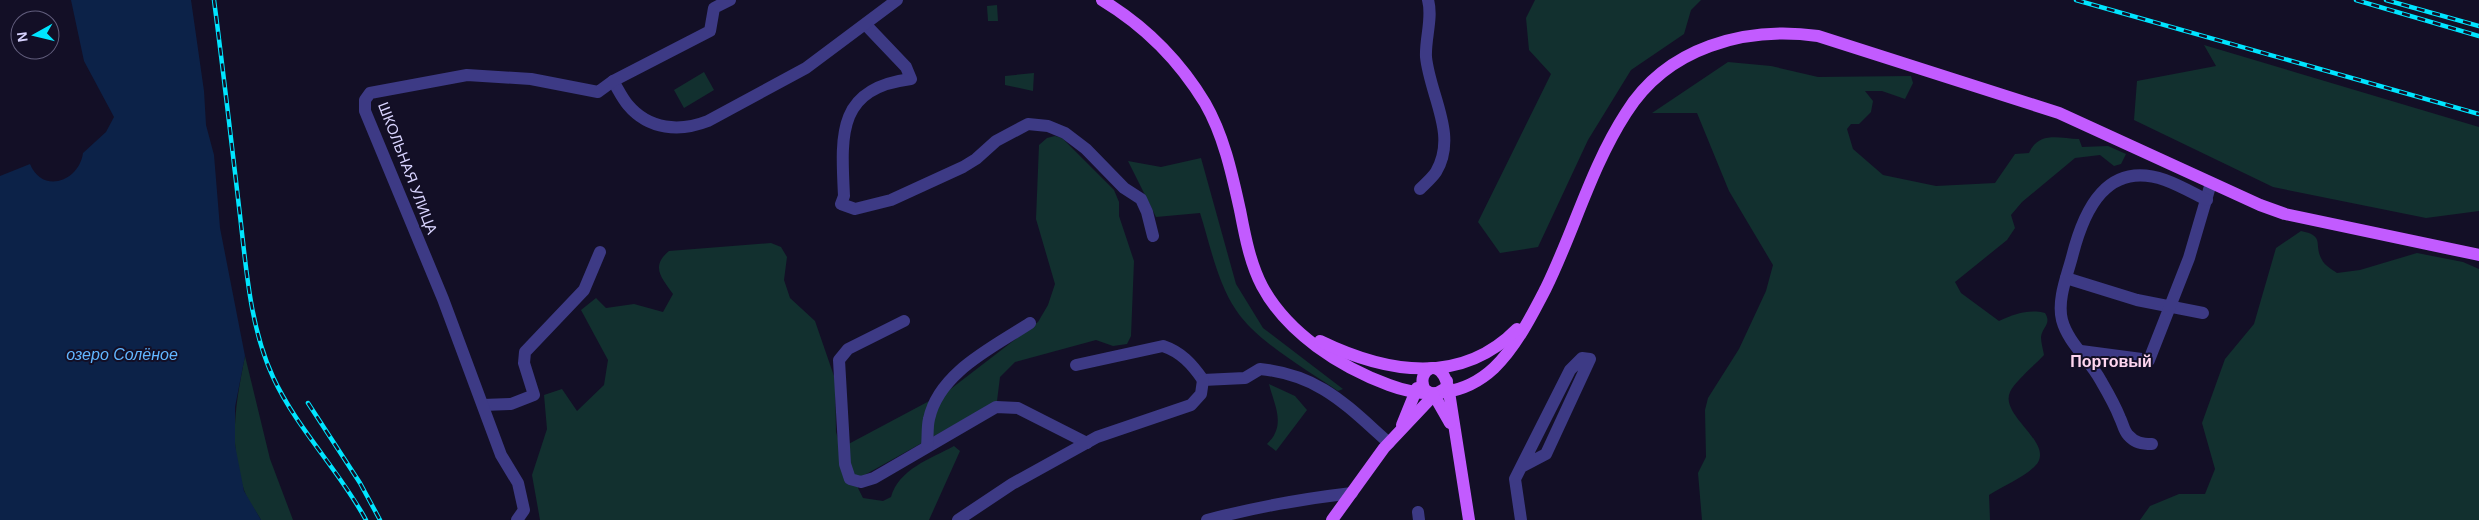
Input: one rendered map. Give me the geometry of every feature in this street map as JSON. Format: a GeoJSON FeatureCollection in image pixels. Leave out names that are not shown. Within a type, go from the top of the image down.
{"type":"FeatureCollection","features":[{"type":"Feature","properties":{"kind":"main road"},"geometry":{"type":"LineString","coordinates":[[1102,0],[1133,20],[1165,50],[1205,104],[1229,162],[1254,266],[1262,286],[1276,307],[1290,323],[1319,347],[1356,371],[1391,386],[1414,393],[1434,394],[1448,387],[1474,382],[1494,367],[1526,325],[1539,302],[1609,142],[1626,112],[1642,92],[1659,75],[1698,50],[1723,41],[1757,33],[1784,32],[1818,36],[1865,49],[2059,113],[2212,183],[2286,214],[2479,255]]}},
{"type":"Feature","properties":{"kind":"main road"},"geometry":{"type":"LineString","coordinates":[[1393,438],[1414,393],[1428,370],[1463,364],[1493,349],[1510,336],[1539,302]]}},
{"type":"Feature","properties":{"kind":"main road"},"geometry":{"type":"LineString","coordinates":[[1290,323],[1322,342],[1357,356],[1400,366],[1433,369],[1443,372],[1448,387],[1468,520]]}},
{"type":"Feature","properties":{"kind":"main road"},"geometry":{"type":"LineString","coordinates":[[1421,380],[1424,390],[1434,394],[1448,418],[1456,439]]}},
{"type":"Feature","properties":{"kind":"main road"},"geometry":{"type":"LineString","coordinates":[[1332,520],[1393,438],[1434,394]]}},
{"type":"Feature","properties":{"kind":"street","name":"ШКОЛЬНАЯ УЛИЦА"},"geometry":{"type":"LineString","coordinates":[[517,520],[524,510],[518,483],[501,455],[443,299],[365,111],[365,100],[370,93],[388,88],[466,75],[531,79],[598,92],[613,81],[710,31],[714,8],[730,0]]}},
{"type":"Feature","properties":{"kind":"street"},"geometry":{"type":"LineString","coordinates":[[613,81],[628,105],[657,125],[667,128],[694,127],[708,122],[788,79],[866,25],[897,0]]}},
{"type":"Feature","properties":{"kind":"street"},"geometry":{"type":"LineString","coordinates":[[1420,189],[1436,172],[1445,145],[1444,125],[1431,84],[1426,57],[1430,14],[1428,0]]}},
{"type":"Feature","properties":{"kind":"street"},"geometry":{"type":"LineString","coordinates":[[866,25],[906,67],[911,79],[879,86],[858,99],[848,114],[843,171],[844,196],[841,204],[855,209],[903,196],[976,159],[996,141],[1028,124],[1048,126],[1065,133],[1086,149],[1124,188],[1141,199],[1147,212],[1153,236]]}},
{"type":"Feature","properties":{"kind":"street"},"geometry":{"type":"LineString","coordinates":[[2152,444],[2142,444],[2134,441],[2126,434],[2100,379],[2062,321],[2062,297],[2066,278],[2077,236],[2088,209],[2098,194],[2121,178],[2130,176],[2165,180],[2206,200]]}},
{"type":"Feature","properties":{"kind":"street"},"geometry":{"type":"LineString","coordinates":[[2081,351],[2149,360],[2172,306],[2212,183]]}},
{"type":"Feature","properties":{"kind":"street"},"geometry":{"type":"LineString","coordinates":[[483,405],[510,404],[534,395],[524,363],[525,352],[584,290],[600,252]]}},
{"type":"Feature","properties":{"kind":"street"},"geometry":{"type":"LineString","coordinates":[[2066,278],[2137,300],[2203,313]]}},
{"type":"Feature","properties":{"kind":"street"},"geometry":{"type":"LineString","coordinates":[[904,321],[848,349],[839,360],[845,464],[850,479],[861,482],[874,478],[996,407],[1018,408],[1087,443]]}},
{"type":"Feature","properties":{"kind":"street"},"geometry":{"type":"LineString","coordinates":[[927,446],[929,418],[944,388],[970,363],[1030,323]]}},
{"type":"Feature","properties":{"kind":"street"},"geometry":{"type":"LineString","coordinates":[[958,520],[1012,484],[1087,443],[1191,405],[1201,394],[1203,380],[1193,365],[1174,350],[1163,346],[1076,365]]}},
{"type":"Feature","properties":{"kind":"street"},"geometry":{"type":"LineString","coordinates":[[1521,468],[1546,454],[1590,359],[1582,358],[1570,370],[1515,479],[1521,520]]}},
{"type":"Feature","properties":{"kind":"street"},"geometry":{"type":"LineString","coordinates":[[1203,380],[1245,378],[1260,369],[1294,375],[1319,385],[1338,397],[1393,438]]}},
{"type":"Feature","properties":{"kind":"street"},"geometry":{"type":"LineString","coordinates":[[1207,520],[1278,502],[1297,502],[1352,493]]}},
{"type":"Feature","properties":{"kind":"green space"},"geometry":{"type":"Polygon","coordinates":[[[1535,0],[1701,0],[1691,10],[1684,34],[1631,70],[1588,140],[1538,247],[1500,253],[1478,222],[1551,74],[1529,50],[1526,18],[1535,0]]]}},
{"type":"Feature","properties":{"kind":"green space"},"geometry":{"type":"Polygon","coordinates":[[[997,5],[998,21],[988,21],[987,6],[997,5]]]}},
{"type":"Feature","properties":{"kind":"green space"},"geometry":{"type":"Polygon","coordinates":[[[2204,45],[2479,127],[2479,211],[2426,218],[2273,187],[2134,120],[2137,81],[2216,66],[2204,45]]]}},
{"type":"Feature","properties":{"kind":"green space"},"geometry":{"type":"Polygon","coordinates":[[[1728,62],[1771,66],[1818,77],[1911,76],[1913,83],[1905,99],[1882,91],[1865,91],[1873,101],[1871,112],[1859,124],[1851,124],[1847,129],[1853,149],[1883,175],[1936,186],[1995,183],[2015,154],[2029,153],[2038,141],[2050,137],[2079,139],[2082,147],[2108,146],[2126,154],[2121,164],[2114,166],[2100,155],[2075,158],[2022,202],[2011,215],[2015,228],[2007,240],[1955,282],[1961,293],[1999,321],[2027,312],[2045,313],[2047,317],[2047,323],[2041,337],[2044,355],[2013,388],[2010,392],[2009,401],[2012,411],[2034,439],[2039,449],[2040,457],[2035,466],[2030,470],[1989,495],[1990,520],[1702,520],[1698,473],[1706,457],[1705,410],[1708,398],[1739,349],[1766,291],[1773,265],[1729,191],[1697,113],[1652,113],[1728,62]]]}},
{"type":"Feature","properties":{"kind":"green space"},"geometry":{"type":"Polygon","coordinates":[[[704,72],[714,90],[684,108],[674,90],[704,72]]]}},
{"type":"Feature","properties":{"kind":"green space"},"geometry":{"type":"Polygon","coordinates":[[[1034,73],[1033,91],[1005,85],[1005,76],[1034,73]]]}},
{"type":"Feature","properties":{"kind":"green space"},"geometry":{"type":"Polygon","coordinates":[[[1055,136],[1062,138],[1114,190],[1119,202],[1119,216],[1134,261],[1131,336],[1127,344],[1113,346],[1096,340],[1015,362],[1000,377],[997,401],[861,477],[858,488],[863,498],[883,501],[891,497],[895,487],[908,472],[926,460],[954,446],[960,451],[929,520],[540,520],[532,475],[547,429],[544,395],[562,389],[577,411],[604,385],[608,360],[581,310],[596,298],[606,308],[634,304],[663,312],[673,294],[662,278],[659,267],[663,257],[669,251],[771,243],[781,247],[787,257],[784,280],[790,298],[815,321],[835,379],[836,432],[841,448],[948,391],[1038,322],[1048,305],[1055,284],[1036,219],[1039,145],[1047,138],[1055,136]]]}},
{"type":"Feature","properties":{"kind":"green space"},"geometry":{"type":"Polygon","coordinates":[[[1201,158],[1236,284],[1263,328],[1343,389],[1338,391],[1297,364],[1269,344],[1245,322],[1229,299],[1224,287],[1200,213],[1156,217],[1128,161],[1161,167],[1201,158]]]}},
{"type":"Feature","properties":{"kind":"green space"},"geometry":{"type":"Polygon","coordinates":[[[2301,231],[2314,235],[2318,241],[2323,262],[2337,273],[2360,270],[2417,253],[2463,262],[2479,269],[2479,520],[2140,520],[2150,506],[2179,494],[2205,494],[2215,469],[2202,423],[2225,359],[2254,324],[2276,248],[2301,231]]]}},
{"type":"Feature","properties":{"kind":"green space"},"geometry":{"type":"Polygon","coordinates":[[[245,356],[270,459],[293,520],[261,520],[249,502],[239,473],[236,456],[235,423],[245,356]]]}},
{"type":"Feature","properties":{"kind":"green space"},"geometry":{"type":"Polygon","coordinates":[[[1269,384],[1295,396],[1307,410],[1276,451],[1267,444],[1273,437],[1278,422],[1276,407],[1269,384]]]}},
{"type":"Feature","properties":{"kind":"water","name":"озеро Солёное"},"geometry":{"type":"Polygon","coordinates":[[[71,0],[191,0],[204,91],[206,125],[214,155],[220,228],[245,356],[235,407],[235,445],[244,491],[261,520],[0,520],[0,176],[30,164],[43,179],[60,181],[68,177],[80,163],[83,153],[106,132],[114,117],[84,61],[71,0]]]}},
{"type":"Feature","properties":{"kind":"railway"},"geometry":{"type":"LineString","coordinates":[[214,0],[247,272],[259,337],[273,377],[283,396],[366,520]]}},
{"type":"Feature","properties":{"kind":"railway"},"geometry":{"type":"LineString","coordinates":[[2076,0],[2479,114]]}},
{"type":"Feature","properties":{"kind":"railway"},"geometry":{"type":"LineString","coordinates":[[2356,0],[2479,36]]}},
{"type":"Feature","properties":{"kind":"railway"},"geometry":{"type":"LineString","coordinates":[[2386,0],[2479,26]]}},
{"type":"Feature","properties":{"kind":"railway"},"geometry":{"type":"LineString","coordinates":[[308,403],[360,483],[380,520]]}},
{"type":"Feature","properties":{"kind":"district","name":"Портовый"},"geometry":{"type":"Point","coordinates":[2111,361]}}]}
